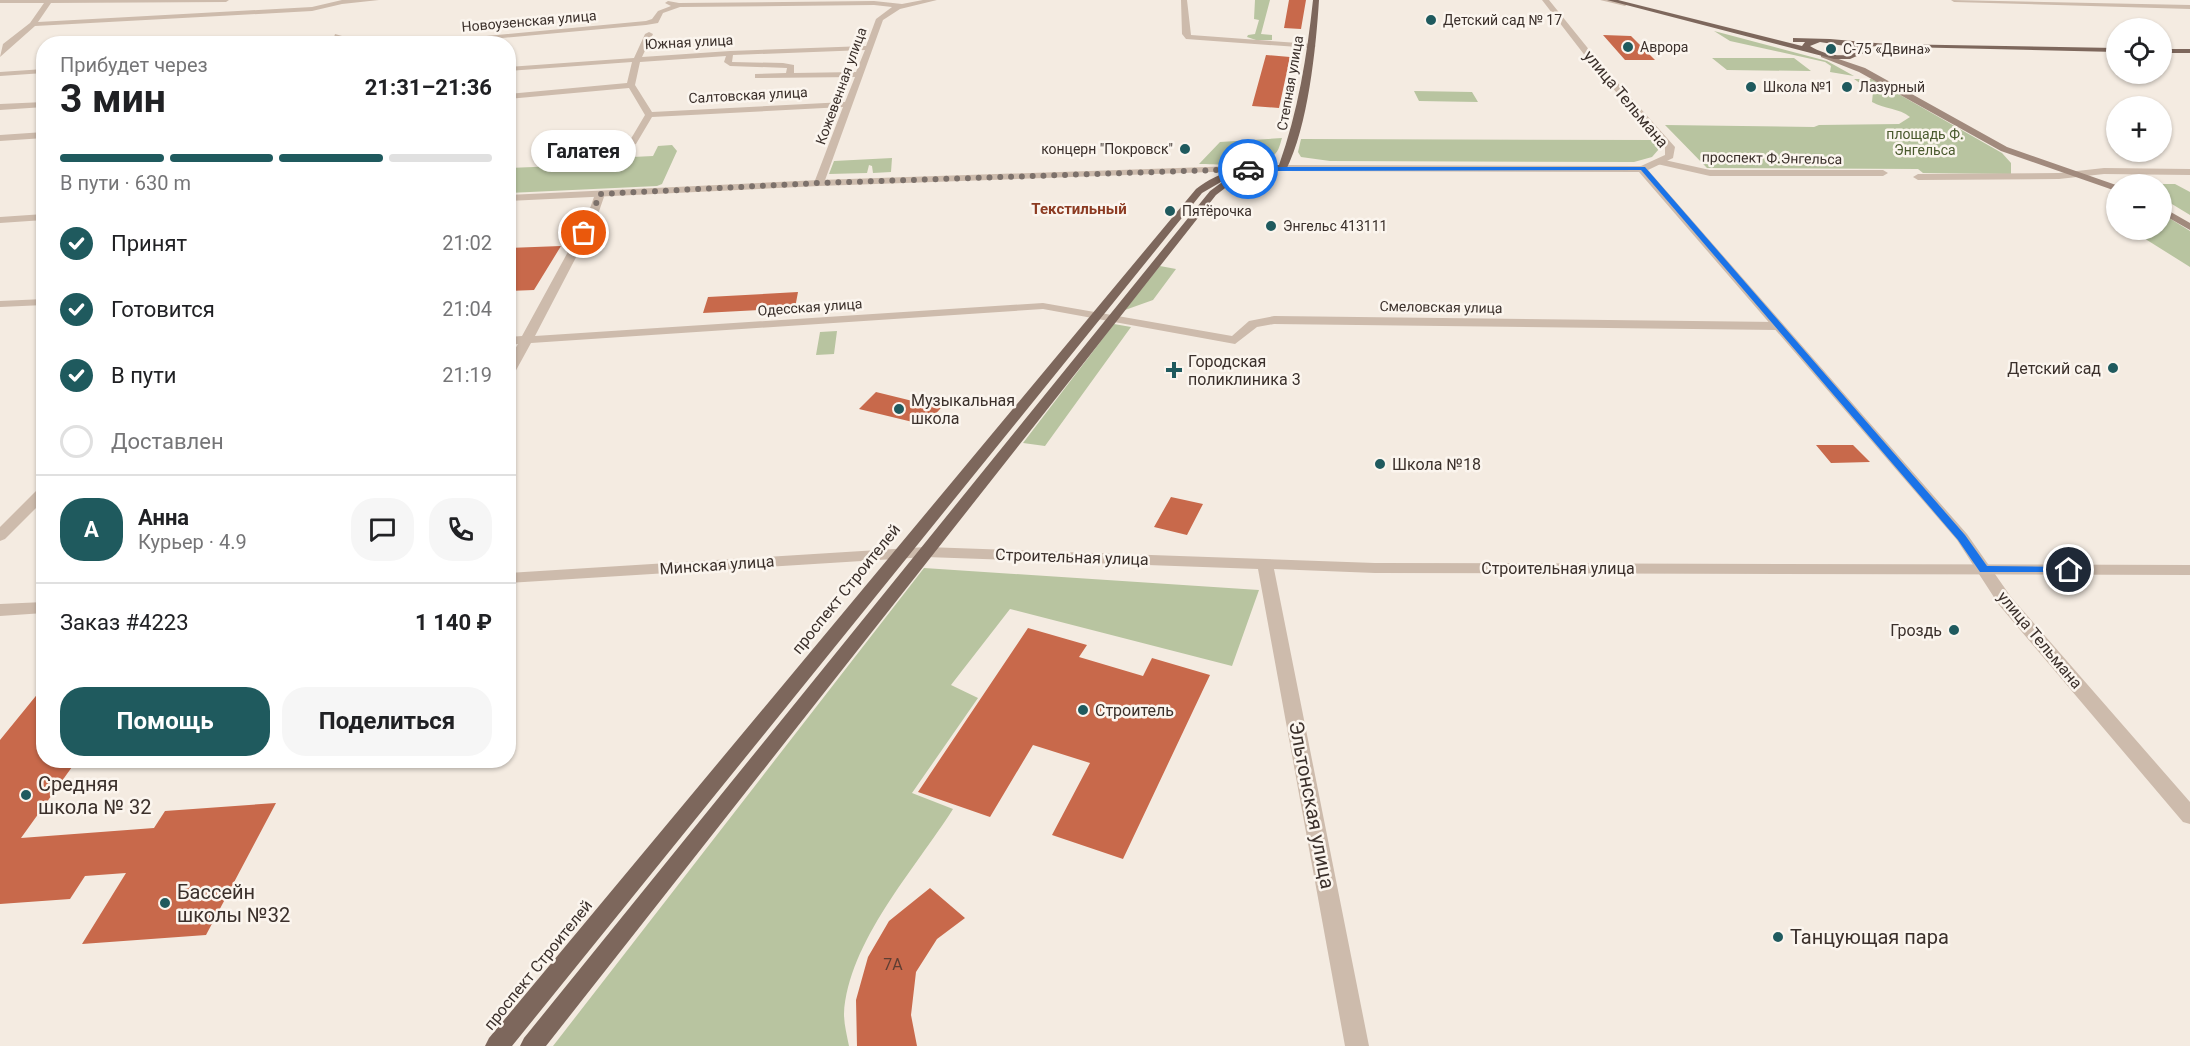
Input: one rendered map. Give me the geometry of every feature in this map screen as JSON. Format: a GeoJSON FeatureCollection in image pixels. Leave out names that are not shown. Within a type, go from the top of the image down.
{"type":"FeatureCollection","features":[{"type":"Feature","properties":{"kind":"main road","name":"Степная улица"},"geometry":{"type":"LineString","coordinates":[[1283,168],[1295,134],[1312,46],[1316,0]]}},
{"type":"Feature","properties":{"kind":"main road"},"geometry":{"type":"LineString","coordinates":[[1611,0],[1750,34],[1824,55],[1862,70],[2004,149],[2036,162],[2106,184]]}},
{"type":"Feature","properties":{"kind":"main road"},"geometry":{"type":"LineString","coordinates":[[1750,34],[1887,46],[2106,50]]}},
{"type":"Feature","properties":{"kind":"main road"},"geometry":{"type":"LineString","coordinates":[[1810,50],[1805,45],[1817,41]]}},
{"type":"Feature","properties":{"kind":"main road"},"geometry":{"type":"LineString","coordinates":[[1833,42],[1855,47],[1859,54],[1857,63],[1862,70]]}},
{"type":"Feature","properties":{"kind":"main road"},"geometry":{"type":"LineString","coordinates":[[1824,55],[1859,54],[1887,46]]}},
{"type":"Feature","properties":{"kind":"main road"},"geometry":{"type":"LineString","coordinates":[[2172,51],[2190,51]]}},
{"type":"Feature","properties":{"kind":"main road"},"geometry":{"type":"LineString","coordinates":[[1236,169],[1283,168]]}},
{"type":"Feature","properties":{"kind":"main road","name":"проспект Строителей"},"geometry":{"type":"LineString","coordinates":[[497,1046],[1199,191],[1211,181],[1236,169]]}},
{"type":"Feature","properties":{"kind":"main road"},"geometry":{"type":"LineString","coordinates":[[532,1046],[1213,193],[1226,183],[1258,169]]}},
{"type":"Feature","properties":{"kind":"main road"},"geometry":{"type":"LineString","coordinates":[[2172,216],[2190,227]]}},
{"type":"Feature","properties":{"kind":"street"},"geometry":{"type":"LineString","coordinates":[[0,1],[226,0]]}},
{"type":"Feature","properties":{"kind":"street"},"geometry":{"type":"LineString","coordinates":[[33,24],[312,9],[339,1],[376,0]]}},
{"type":"Feature","properties":{"kind":"street","name":"Кожевенная улица"},"geometry":{"type":"LineString","coordinates":[[819,183],[880,19],[884,13],[934,0]]}},
{"type":"Feature","properties":{"kind":"street"},"geometry":{"type":"LineString","coordinates":[[1184,0],[1186,34],[1190,37],[1312,46]]}},
{"type":"Feature","properties":{"kind":"street"},"geometry":{"type":"LineString","coordinates":[[1603,0],[1625,4]]}},
{"type":"Feature","properties":{"kind":"street"},"geometry":{"type":"LineString","coordinates":[[1954,0],[2190,7]]}},
{"type":"Feature","properties":{"kind":"street"},"geometry":{"type":"LineString","coordinates":[[0,55],[6,46],[33,24],[48,1]]}},
{"type":"Feature","properties":{"kind":"street","name":"улица Тельмана"},"geometry":{"type":"LineString","coordinates":[[1549,1],[1596,64],[1670,147],[1670,156],[1642,168],[1962,537],[2005,602],[2190,816]]}},
{"type":"Feature","properties":{"kind":"street"},"geometry":{"type":"LineString","coordinates":[[668,3],[679,5],[874,3],[904,7]]}},
{"type":"Feature","properties":{"kind":"street","name":"Новоузенская улица"},"geometry":{"type":"LineString","coordinates":[[509,36],[587,30],[655,21],[660,12],[679,5]]}},
{"type":"Feature","properties":{"kind":"street"},"geometry":{"type":"LineString","coordinates":[[633,142],[649,115],[631,85],[637,59],[649,33]]}},
{"type":"Feature","properties":{"kind":"street"},"geometry":{"type":"LineString","coordinates":[[0,36],[19,35]]}},
{"type":"Feature","properties":{"kind":"street","name":"Южная улица"},"geometry":{"type":"LineString","coordinates":[[516,68],[730,53],[871,48]]}},
{"type":"Feature","properties":{"kind":"street"},"geometry":{"type":"LineString","coordinates":[[730,53],[728,62],[730,64],[783,65],[791,67],[790,75]]}},
{"type":"Feature","properties":{"kind":"street"},"geometry":{"type":"LineString","coordinates":[[0,74],[36,71]]}},
{"type":"Feature","properties":{"kind":"street"},"geometry":{"type":"LineString","coordinates":[[758,76],[861,74]]}},
{"type":"Feature","properties":{"kind":"street"},"geometry":{"type":"LineString","coordinates":[[516,97],[631,85]]}},
{"type":"Feature","properties":{"kind":"street","name":"Салтовская улица"},"geometry":{"type":"LineString","coordinates":[[649,115],[849,104]]}},
{"type":"Feature","properties":{"kind":"street"},"geometry":{"type":"LineString","coordinates":[[0,107],[36,105]]}},
{"type":"Feature","properties":{"kind":"street"},"geometry":{"type":"LineString","coordinates":[[0,138],[36,136]]}},
{"type":"Feature","properties":{"kind":"street","name":"проспект Ф.Энгельса"},"geometry":{"type":"LineString","coordinates":[[1660,162],[1710,173],[1883,173]]}},
{"type":"Feature","properties":{"kind":"street"},"geometry":{"type":"LineString","coordinates":[[1283,168],[1642,168]]}},
{"type":"Feature","properties":{"kind":"street"},"geometry":{"type":"LineString","coordinates":[[516,198],[819,183],[1236,169]]}},
{"type":"Feature","properties":{"kind":"street"},"geometry":{"type":"LineString","coordinates":[[1918,177],[2081,175],[2104,171],[2190,172]]}},
{"type":"Feature","properties":{"kind":"street"},"geometry":{"type":"LineString","coordinates":[[516,360],[592,218],[600,194]]}},
{"type":"Feature","properties":{"kind":"street"},"geometry":{"type":"LineString","coordinates":[[0,220],[36,218]]}},
{"type":"Feature","properties":{"kind":"street"},"geometry":{"type":"LineString","coordinates":[[0,304],[36,302]]}},
{"type":"Feature","properties":{"kind":"street","name":"Одесская улица"},"geometry":{"type":"LineString","coordinates":[[516,341],[1043,306],[1113,318]]}},
{"type":"Feature","properties":{"kind":"street","name":"Смеловская улица"},"geometry":{"type":"LineString","coordinates":[[1113,318],[1235,340],[1253,324],[1274,320],[1777,326]]}},
{"type":"Feature","properties":{"kind":"street"},"geometry":{"type":"LineString","coordinates":[[0,536],[36,499]]}},
{"type":"Feature","properties":{"kind":"street","name":"Минская улица"},"geometry":{"type":"LineString","coordinates":[[516,577],[926,552]]}},
{"type":"Feature","properties":{"kind":"street","name":"Строительная улица"},"geometry":{"type":"LineString","coordinates":[[926,552],[1386,568],[2190,570]]}},
{"type":"Feature","properties":{"kind":"street","name":"Эльтонская улица"},"geometry":{"type":"LineString","coordinates":[[1265,564],[1357,1046]]}},
{"type":"Feature","properties":{"kind":"street"},"geometry":{"type":"LineString","coordinates":[[0,610],[36,608]]}},
{"type":"Feature","properties":{"kind":"green space"},"geometry":{"type":"Polygon","coordinates":[[[1255,0],[1270,0],[1261,34],[1272,35],[1272,40],[1256,40],[1247,37],[1255,34],[1259,20],[1254,19],[1255,0]]]}},
{"type":"Feature","properties":{"kind":"green space"},"geometry":{"type":"Polygon","coordinates":[[[1714,31],[1827,61],[1854,76],[1830,72],[1831,66],[1825,62],[1730,41],[1714,31]]]}},
{"type":"Feature","properties":{"kind":"green space"},"geometry":{"type":"Polygon","coordinates":[[[1712,58],[1794,58],[1811,71],[1727,70],[1712,58]]]}},
{"type":"Feature","properties":{"kind":"green space","name":"площадь Ф. Энгельса"},"geometry":{"type":"Polygon","coordinates":[[[1854,79],[1872,79],[2002,153],[2011,163],[2011,174],[1923,173],[1918,169],[1707,168],[1665,125],[1814,127],[1819,125],[1899,124],[1910,117],[1872,102],[1873,92],[1854,79]]]}},
{"type":"Feature","properties":{"kind":"green space"},"geometry":{"type":"Polygon","coordinates":[[[1414,91],[1472,92],[1478,102],[1419,101],[1414,91]]]}},
{"type":"Feature","properties":{"kind":"green space"},"geometry":{"type":"Polygon","coordinates":[[[1282,138],[1276,153],[1259,162],[1238,165],[1199,164],[1220,142],[1282,138]]]}},
{"type":"Feature","properties":{"kind":"green space"},"geometry":{"type":"Polygon","coordinates":[[[1301,139],[1655,140],[1659,149],[1652,157],[1634,162],[1330,161],[1301,157],[1298,152],[1301,139]]]}},
{"type":"Feature","properties":{"kind":"green space"},"geometry":{"type":"Polygon","coordinates":[[[672,145],[677,151],[662,184],[657,186],[516,193],[516,168],[606,164],[612,158],[653,156],[658,146],[672,145]]]}},
{"type":"Feature","properties":{"kind":"green space"},"geometry":{"type":"Polygon","coordinates":[[[892,158],[891,172],[873,173],[872,166],[869,165],[867,173],[829,174],[834,161],[892,158]]]}},
{"type":"Feature","properties":{"kind":"green space"},"geometry":{"type":"Polygon","coordinates":[[[2172,184],[2190,192],[2190,215],[2172,204],[2172,184]]]}},
{"type":"Feature","properties":{"kind":"green space"},"geometry":{"type":"Polygon","coordinates":[[[2172,220],[2190,231],[2190,267],[2147,240],[2172,240],[2172,220]]]}},
{"type":"Feature","properties":{"kind":"green space"},"geometry":{"type":"Polygon","coordinates":[[[1160,266],[1176,269],[1153,300],[1125,310],[1160,266]]]}},
{"type":"Feature","properties":{"kind":"green space"},"geometry":{"type":"Polygon","coordinates":[[[1114,324],[1131,327],[1045,446],[1023,443],[1114,324]]]}},
{"type":"Feature","properties":{"kind":"green space"},"geometry":{"type":"Polygon","coordinates":[[[837,331],[834,354],[816,355],[820,332],[837,331]]]}},
{"type":"Feature","properties":{"kind":"green space"},"geometry":{"type":"Polygon","coordinates":[[[924,568],[1259,590],[1232,666],[1010,609],[951,685],[978,698],[912,793],[953,809],[886,907],[857,960],[848,987],[844,1014],[849,1046],[553,1046],[924,568]]]}},
{"type":"Feature","properties":{"kind":"building"},"geometry":{"type":"Polygon","coordinates":[[[1289,0],[1306,0],[1301,29],[1284,28],[1289,0]]]}},
{"type":"Feature","properties":{"kind":"building","name":"Аврора"},"geometry":{"type":"Polygon","coordinates":[[[1603,35],[1631,36],[1655,60],[1625,60],[1603,35]]]}},
{"type":"Feature","properties":{"kind":"building"},"geometry":{"type":"Polygon","coordinates":[[[1266,55],[1290,57],[1279,108],[1252,106],[1266,55]]]}},
{"type":"Feature","properties":{"kind":"building"},"geometry":{"type":"Polygon","coordinates":[[[561,246],[534,290],[516,291],[516,248],[561,246]]]}},
{"type":"Feature","properties":{"kind":"building"},"geometry":{"type":"Polygon","coordinates":[[[798,292],[795,308],[703,313],[708,297],[798,292]]]}},
{"type":"Feature","properties":{"kind":"building","name":"Музыкальная школа"},"geometry":{"type":"Polygon","coordinates":[[[876,392],[941,408],[925,425],[859,409],[876,392]]]}},
{"type":"Feature","properties":{"kind":"building"},"geometry":{"type":"Polygon","coordinates":[[[1816,445],[1853,445],[1870,462],[1831,463],[1816,445]]]}},
{"type":"Feature","properties":{"kind":"building"},"geometry":{"type":"Polygon","coordinates":[[[1171,497],[1203,504],[1187,535],[1154,527],[1171,497]]]}},
{"type":"Feature","properties":{"kind":"building","name":"Строитель"},"geometry":{"type":"Polygon","coordinates":[[[1028,628],[1087,645],[1079,657],[1143,676],[1152,658],[1210,675],[1123,859],[1052,835],[1090,763],[1033,745],[990,817],[918,792],[1028,628]]]}},
{"type":"Feature","properties":{"kind":"building"},"geometry":{"type":"Polygon","coordinates":[[[36,696],[36,768],[71,768],[21,838],[154,828],[165,811],[276,803],[206,935],[82,944],[126,873],[85,876],[70,899],[0,904],[0,740],[36,696]]]}},
{"type":"Feature","properties":{"kind":"building"},"geometry":{"type":"Polygon","coordinates":[[[930,888],[965,918],[937,939],[916,972],[911,1015],[917,1046],[857,1046],[856,1000],[868,957],[889,921],[930,888]]]}},
{"type":"Feature","properties":{"kind":"way so far"},"geometry":{"type":"LineString","coordinates":[[584,233],[600,194],[819,183],[1248,169]]}},
{"type":"Feature","properties":{"kind":"place","name":"Детский сад № 17"},"geometry":{"type":"Point","coordinates":[1431,20]}},
{"type":"Feature","properties":{"kind":"place","name":"Аврора"},"geometry":{"type":"Point","coordinates":[1628,47]}},
{"type":"Feature","properties":{"kind":"place","name":"С-75 «Двина»"},"geometry":{"type":"Point","coordinates":[1831,49]}},
{"type":"Feature","properties":{"kind":"place","name":"Школа №1"},"geometry":{"type":"Point","coordinates":[1751,87]}},
{"type":"Feature","properties":{"kind":"place","name":"Лазурный"},"geometry":{"type":"Point","coordinates":[1847,87]}},
{"type":"Feature","properties":{"kind":"place","name":"концерн \"Покровск\""},"geometry":{"type":"Point","coordinates":[1185,149]}},
{"type":"Feature","properties":{"kind":"place","name":"Пятёрочка"},"geometry":{"type":"Point","coordinates":[1170,211]}},
{"type":"Feature","properties":{"kind":"place","name":"Энгельс 413111"},"geometry":{"type":"Point","coordinates":[1271,226]}},
{"type":"Feature","properties":{"kind":"place","name":"Галатея"},"geometry":{"type":"Point","coordinates":[584,233]}},
{"type":"Feature","properties":{"kind":"place","name":"Детский сад"},"geometry":{"type":"Point","coordinates":[2113,368]}},
{"type":"Feature","properties":{"kind":"place","name":"Городская поликлиника 3"},"geometry":{"type":"Point","coordinates":[1174,370]}},
{"type":"Feature","properties":{"kind":"place","name":"Музыкальная школа"},"geometry":{"type":"Point","coordinates":[899,409]}},
{"type":"Feature","properties":{"kind":"place","name":"Школа №18"},"geometry":{"type":"Point","coordinates":[1380,464]}},
{"type":"Feature","properties":{"kind":"place","name":"Гроздь"},"geometry":{"type":"Point","coordinates":[1954,630]}},
{"type":"Feature","properties":{"kind":"place","name":"Строитель"},"geometry":{"type":"Point","coordinates":[1083,710]}},
{"type":"Feature","properties":{"kind":"place","name":"Средняя школа № 32"},"geometry":{"type":"Point","coordinates":[26,795]}},
{"type":"Feature","properties":{"kind":"place","name":"Бассейн школы №32"},"geometry":{"type":"Point","coordinates":[165,903]}},
{"type":"Feature","properties":{"kind":"place","name":"Танцующая пара"},"geometry":{"type":"Point","coordinates":[1778,937]}},
{"type":"Feature","properties":{"kind":"district","name":"Текстильный"},"geometry":{"type":"Point","coordinates":[1079,209]}},
{"type":"Feature","properties":{"kind":"route"},"geometry":{"type":"LineString","coordinates":[[1248,169],[1642,168],[1962,537],[1984,570],[2069,570]]}}]}
